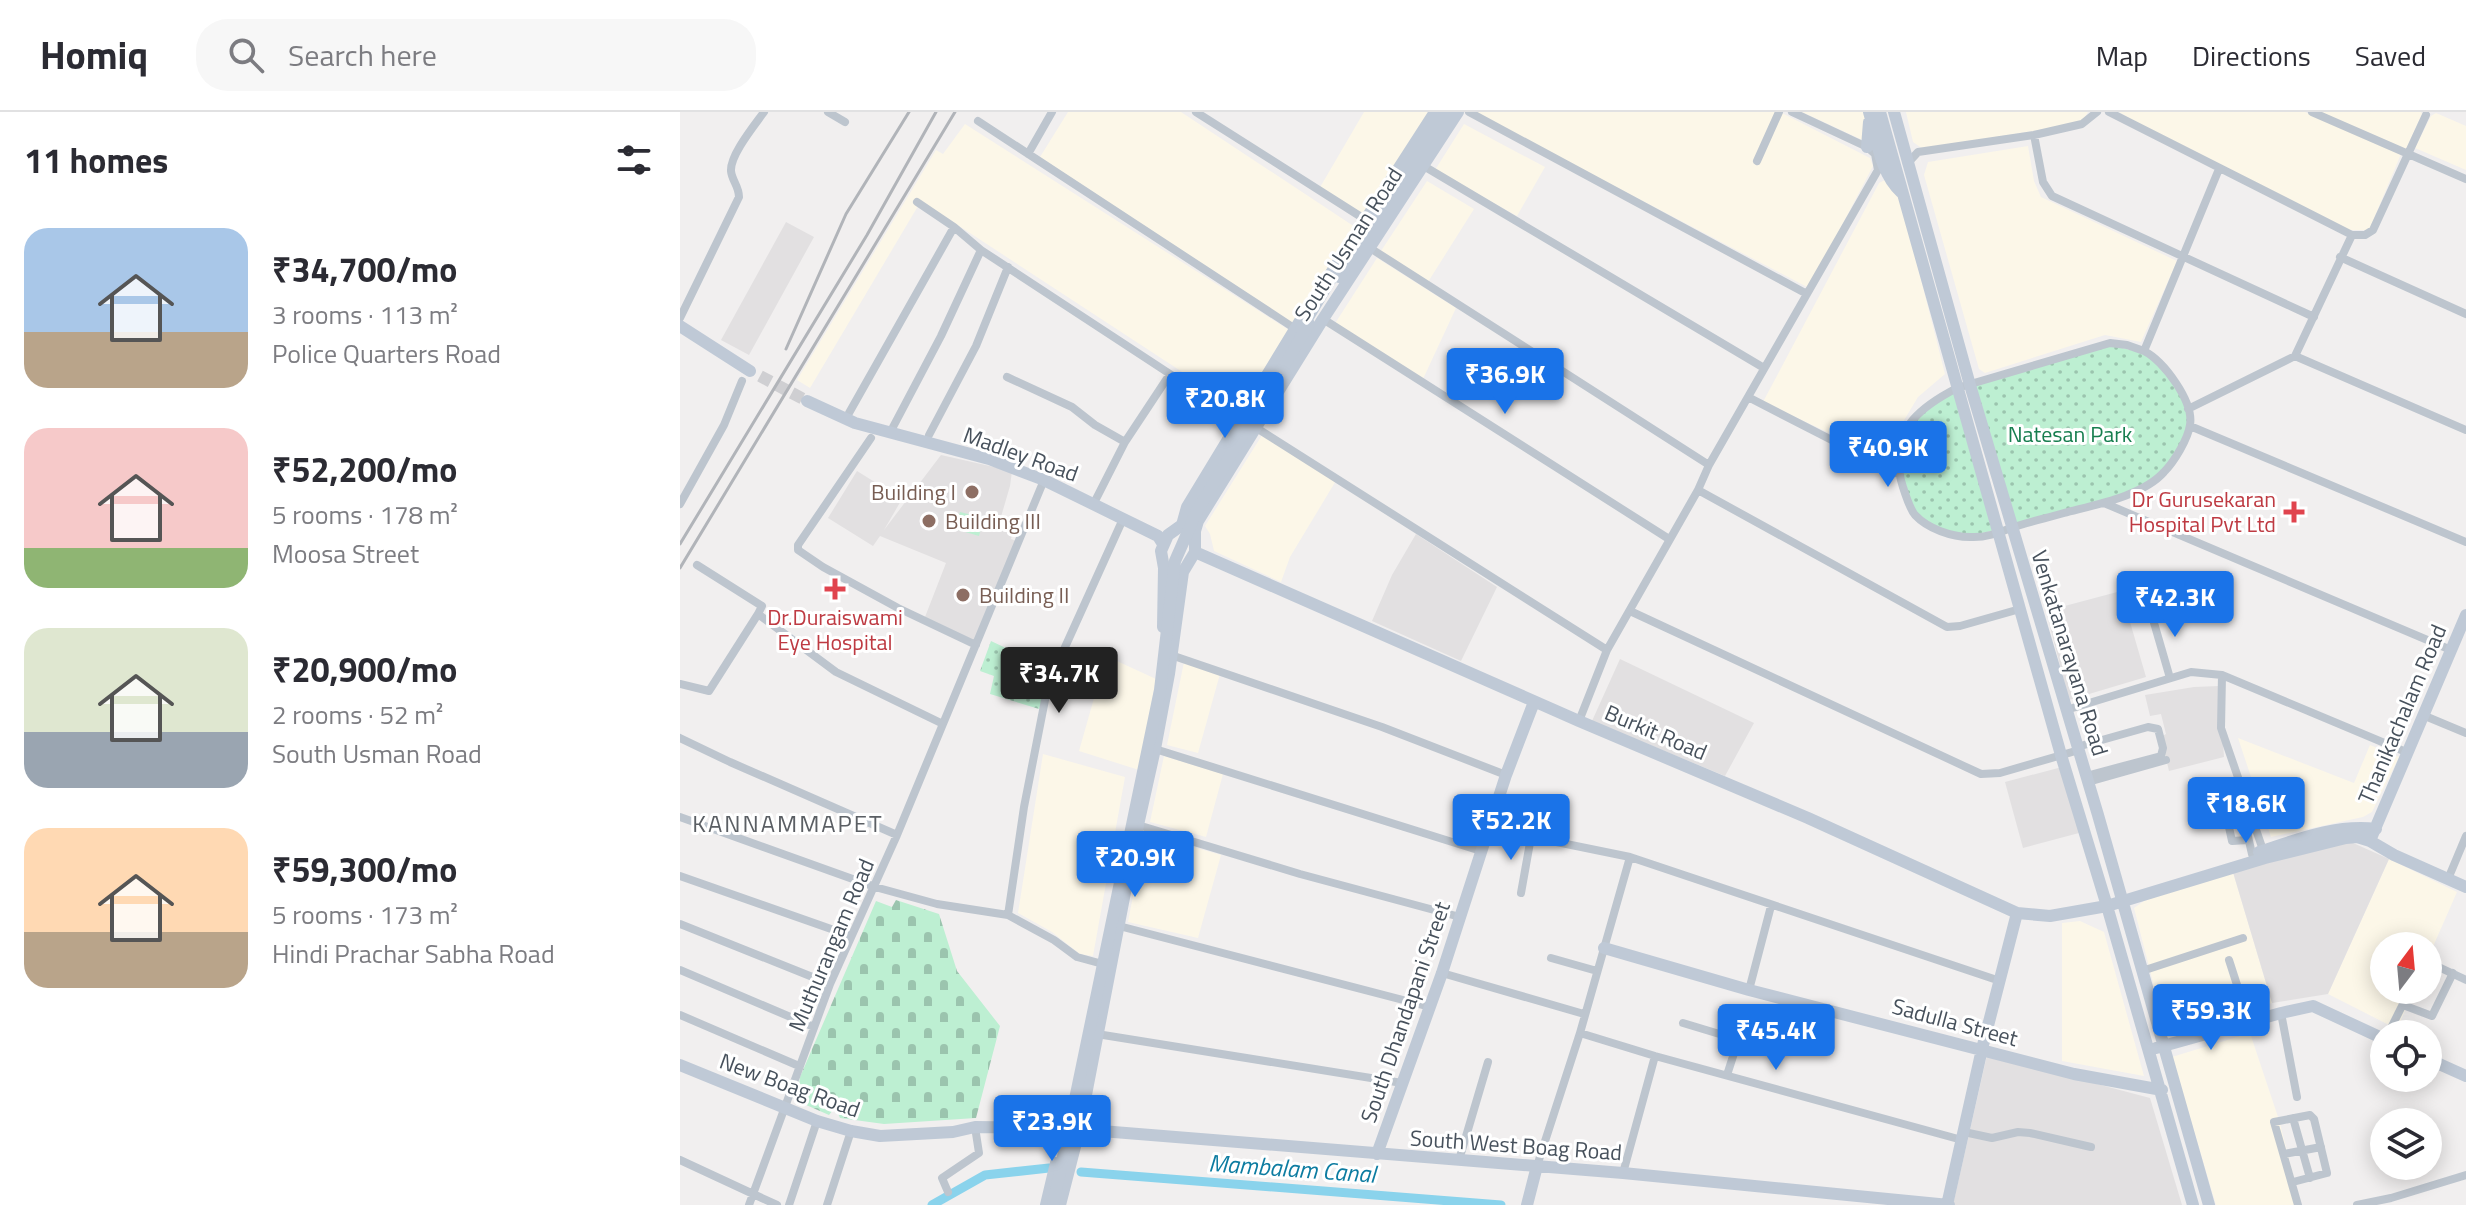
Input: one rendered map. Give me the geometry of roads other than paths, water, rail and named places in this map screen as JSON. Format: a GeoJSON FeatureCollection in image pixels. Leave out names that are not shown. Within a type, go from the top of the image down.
{"type":"FeatureCollection","features":[{"type":"Feature","properties":{"kind":"main road","name":"South Usman Road"},"geometry":{"type":"LineString","coordinates":[[1053,1205],[1160,690],[1175,561],[1197,511],[1301,337],[1366,220],[1435,112]]}},
{"type":"Feature","properties":{"kind":"main road"},"geometry":{"type":"LineString","coordinates":[[1301,337],[1446,112]]}},
{"type":"Feature","properties":{"kind":"main road","name":"South Usman Road"},"geometry":{"type":"LineString","coordinates":[[1163,544],[1168,535],[1182,525],[1187,507],[1239,423],[1301,337],[1323,319],[1456,112]]}},
{"type":"Feature","properties":{"kind":"main road"},"geometry":{"type":"LineString","coordinates":[[1381,230],[1381,224],[1456,112]]}},
{"type":"Feature","properties":{"kind":"main road","name":"Venkatanarayana Road"},"geometry":{"type":"LineString","coordinates":[[1894,112],[1888,170],[1901,192],[1964,386],[2006,530],[2078,748],[2209,1205]]}},
{"type":"Feature","properties":{"kind":"main road"},"geometry":{"type":"LineString","coordinates":[[1867,147],[1873,113]]}},
{"type":"Feature","properties":{"kind":"main road","name":"Venkatanarayana Road"},"geometry":{"type":"LineString","coordinates":[[1873,113],[1888,170],[1964,386]]}},
{"type":"Feature","properties":{"kind":"main road"},"geometry":{"type":"LineString","coordinates":[[1187,507],[1193,506],[1212,476],[1334,274],[1344,270]]}},
{"type":"Feature","properties":{"kind":"main road"},"geometry":{"type":"LineString","coordinates":[[680,326],[752,375]]}},
{"type":"Feature","properties":{"kind":"main road","name":"South Usman Road"},"geometry":{"type":"LineString","coordinates":[[1195,552],[1198,521],[1295,367],[1301,337]]}},
{"type":"Feature","properties":{"kind":"main road","name":"Madley Road"},"geometry":{"type":"LineString","coordinates":[[807,401],[852,418],[989,459],[1044,480],[1158,536],[1163,544]]}},
{"type":"Feature","properties":{"kind":"main road"},"geometry":{"type":"LineString","coordinates":[[1182,525],[1190,526],[1195,531]]}},
{"type":"Feature","properties":{"kind":"main road","name":"Venkatanarayana Road"},"geometry":{"type":"LineString","coordinates":[[2006,530],[2020,609],[2193,1205]]}},
{"type":"Feature","properties":{"kind":"main road"},"geometry":{"type":"LineString","coordinates":[[1060,1205],[1079,1131],[1155,749],[1166,654],[1163,544]]}},
{"type":"Feature","properties":{"kind":"main road"},"geometry":{"type":"LineString","coordinates":[[1046,1205],[1183,572],[1195,552]]}},
{"type":"Feature","properties":{"kind":"main road","name":"Burkit Road"},"geometry":{"type":"LineString","coordinates":[[1195,552],[1534,702],[1808,818],[2017,913],[2043,915],[2049,910],[2106,902]]}},
{"type":"Feature","properties":{"kind":"main road"},"geometry":{"type":"LineString","coordinates":[[1164,568],[1183,572]]}},
{"type":"Feature","properties":{"kind":"main road","name":"Thanikachalam Road"},"geometry":{"type":"LineString","coordinates":[[2373,835],[2466,615]]}},
{"type":"Feature","properties":{"kind":"main road","name":"South Dhandapani Street"},"geometry":{"type":"LineString","coordinates":[[1377,1154],[1442,973],[1506,775],[1534,702]]}},
{"type":"Feature","properties":{"kind":"main road"},"geometry":{"type":"LineString","coordinates":[[2122,898],[2257,852],[2356,827],[2385,838],[2394,855],[2466,886]]}},
{"type":"Feature","properties":{"kind":"main road"},"geometry":{"type":"LineString","coordinates":[[2043,915],[2066,914],[2265,858],[2346,838],[2373,835]]}},
{"type":"Feature","properties":{"kind":"main road"},"geometry":{"type":"LineString","coordinates":[[1948,1205],[1982,1049],[2017,913]]}},
{"type":"Feature","properties":{"kind":"main road","name":"Sadulla Street"},"geometry":{"type":"LineString","coordinates":[[1604,948],[1749,990],[2074,1074],[2159,1090],[2176,1090]]}},
{"type":"Feature","properties":{"kind":"main road"},"geometry":{"type":"LineString","coordinates":[[2148,1051],[2313,1006],[2370,1028]]}},
{"type":"Feature","properties":{"kind":"main road","name":"New Boag Road"},"geometry":{"type":"LineString","coordinates":[[680,1065],[817,1121],[880,1136],[953,1132],[975,1127],[1064,1128],[1079,1131]]}},
{"type":"Feature","properties":{"kind":"main road"},"geometry":{"type":"LineString","coordinates":[[2442,1065],[2466,1076]]}},
{"type":"Feature","properties":{"kind":"main road","name":"South West Boag Road"},"geometry":{"type":"LineString","coordinates":[[1079,1131],[1623,1173],[1948,1205]]}},
{"type":"Feature","properties":{"kind":"main road"},"geometry":{"type":"LineString","coordinates":[[1528,1202],[1537,1166]]}},
{"type":"Feature","properties":{"kind":"street"},"geometry":{"type":"LineString","coordinates":[[680,318],[739,197],[740,192],[731,173],[734,159],[764,112]]}},
{"type":"Feature","properties":{"kind":"street"},"geometry":{"type":"LineString","coordinates":[[828,112],[845,122]]}},
{"type":"Feature","properties":{"kind":"street"},"geometry":{"type":"LineString","coordinates":[[1028,154],[1052,112]]}},
{"type":"Feature","properties":{"kind":"street"},"geometry":{"type":"LineString","coordinates":[[1196,112],[1366,220]]}},
{"type":"Feature","properties":{"kind":"street"},"geometry":{"type":"LineString","coordinates":[[1469,112],[1807,294]]}},
{"type":"Feature","properties":{"kind":"street"},"geometry":{"type":"LineString","coordinates":[[1757,161],[1779,112]]}},
{"type":"Feature","properties":{"kind":"street"},"geometry":{"type":"LineString","coordinates":[[1792,112],[1867,147],[1888,170]]}},
{"type":"Feature","properties":{"kind":"street"},"geometry":{"type":"LineString","coordinates":[[1579,721],[1607,650],[1698,490],[1709,465],[1807,294],[1888,170],[1918,152],[2034,135],[2082,124],[2097,112]]}},
{"type":"Feature","properties":{"kind":"street"},"geometry":{"type":"LineString","coordinates":[[2109,112],[2352,235],[2365,235],[2373,230],[2426,115]]}},
{"type":"Feature","properties":{"kind":"street"},"geometry":{"type":"LineString","coordinates":[[2312,112],[2466,179]]}},
{"type":"Feature","properties":{"kind":"street"},"geometry":{"type":"LineString","coordinates":[[978,121],[1301,337]]}},
{"type":"Feature","properties":{"kind":"street"},"geometry":{"type":"LineString","coordinates":[[2034,135],[2043,182],[2052,196],[2314,317]]}},
{"type":"Feature","properties":{"kind":"street"},"geometry":{"type":"LineString","coordinates":[[1422,165],[1764,368]]}},
{"type":"Feature","properties":{"kind":"street"},"geometry":{"type":"LineString","coordinates":[[2144,351],[2219,169]]}},
{"type":"Feature","properties":{"kind":"street"},"geometry":{"type":"LineString","coordinates":[[917,202],[981,250],[1239,423]]}},
{"type":"Feature","properties":{"kind":"street"},"geometry":{"type":"LineString","coordinates":[[852,418],[954,227]]}},
{"type":"Feature","properties":{"kind":"street"},"geometry":{"type":"LineString","coordinates":[[2188,409],[2295,356],[2352,235]]}},
{"type":"Feature","properties":{"kind":"street"},"geometry":{"type":"LineString","coordinates":[[1370,248],[1709,465]]}},
{"type":"Feature","properties":{"kind":"street"},"geometry":{"type":"LineString","coordinates":[[893,427],[941,336],[981,250]]}},
{"type":"Feature","properties":{"kind":"street"},"geometry":{"type":"LineString","coordinates":[[2340,257],[2466,314]]}},
{"type":"Feature","properties":{"kind":"street"},"geometry":{"type":"LineString","coordinates":[[929,435],[976,346],[1008,267]]}},
{"type":"Feature","properties":{"kind":"street"},"geometry":{"type":"LineString","coordinates":[[1323,319],[1669,539]]}},
{"type":"Feature","properties":{"kind":"street"},"geometry":{"type":"LineString","coordinates":[[2110,343],[2144,351],[2164,365],[2175,380],[2188,409],[2190,426],[2165,472],[2141,487],[2104,503],[1970,537],[1937,531],[1914,514],[1897,458],[1904,433],[1914,415],[1940,397],[1964,386],[2110,343]]}},
{"type":"Feature","properties":{"kind":"street"},"geometry":{"type":"LineString","coordinates":[[2295,356],[2466,430]]}},
{"type":"Feature","properties":{"kind":"street"},"geometry":{"type":"LineString","coordinates":[[1094,503],[1125,442],[1170,374]]}},
{"type":"Feature","properties":{"kind":"street"},"geometry":{"type":"LineString","coordinates":[[680,504],[752,375]]}},
{"type":"Feature","properties":{"kind":"street"},"geometry":{"type":"LineString","coordinates":[[1007,377],[1072,407],[1125,442]]}},
{"type":"Feature","properties":{"kind":"street"},"geometry":{"type":"LineString","coordinates":[[1748,397],[1900,475]]}},
{"type":"Feature","properties":{"kind":"street"},"geometry":{"type":"LineString","coordinates":[[2190,426],[2466,542]]}},
{"type":"Feature","properties":{"kind":"street"},"geometry":{"type":"LineString","coordinates":[[1255,427],[1607,650]]}},
{"type":"Feature","properties":{"kind":"street"},"geometry":{"type":"LineString","coordinates":[[871,438],[798,545],[798,550],[898,608],[976,645]]}},
{"type":"Feature","properties":{"kind":"street","name":"Muthurangam Road"},"geometry":{"type":"LineString","coordinates":[[749,1205],[830,984],[875,887],[1044,480]]}},
{"type":"Feature","properties":{"kind":"street"},"geometry":{"type":"LineString","coordinates":[[1698,490],[1947,627],[2020,609]]}},
{"type":"Feature","properties":{"kind":"street"},"geometry":{"type":"LineString","coordinates":[[2104,503],[2451,650]]}},
{"type":"Feature","properties":{"kind":"street"},"geometry":{"type":"LineString","coordinates":[[1008,915],[1024,807],[1045,700],[1061,656],[1123,519]]}},
{"type":"Feature","properties":{"kind":"street"},"geometry":{"type":"LineString","coordinates":[[680,684],[709,691],[762,606],[697,565]]}},
{"type":"Feature","properties":{"kind":"street"},"geometry":{"type":"LineString","coordinates":[[2150,609],[2170,678]]}},
{"type":"Feature","properties":{"kind":"street"},"geometry":{"type":"LineString","coordinates":[[1630,611],[1981,774],[2000,773],[2148,727],[2158,729],[2163,748],[2161,756],[2087,779]]}},
{"type":"Feature","properties":{"kind":"street"},"geometry":{"type":"LineString","coordinates":[[758,614],[836,672],[943,724]]}},
{"type":"Feature","properties":{"kind":"street"},"geometry":{"type":"LineString","coordinates":[[1166,654],[1382,727],[1506,775]]}},
{"type":"Feature","properties":{"kind":"street"},"geometry":{"type":"LineString","coordinates":[[2066,710],[2191,672],[2222,675],[2406,752]]}},
{"type":"Feature","properties":{"kind":"street"},"geometry":{"type":"LineString","coordinates":[[2222,675],[2221,728],[2257,852]]}},
{"type":"Feature","properties":{"kind":"street"},"geometry":{"type":"LineString","coordinates":[[2425,716],[2466,733]]}},
{"type":"Feature","properties":{"kind":"street"},"geometry":{"type":"LineString","coordinates":[[680,738],[897,835]]}},
{"type":"Feature","properties":{"kind":"street"},"geometry":{"type":"LineString","coordinates":[[1155,749],[1481,851]]}},
{"type":"Feature","properties":{"kind":"street"},"geometry":{"type":"LineString","coordinates":[[2087,779],[2166,760]]}},
{"type":"Feature","properties":{"kind":"street"},"geometry":{"type":"LineString","coordinates":[[2238,784],[2248,840]]}},
{"type":"Feature","properties":{"kind":"street"},"geometry":{"type":"LineString","coordinates":[[2238,784],[2220,786],[2219,789],[2232,841],[2248,840]]}},
{"type":"Feature","properties":{"kind":"street"},"geometry":{"type":"LineString","coordinates":[[680,817],[875,887],[937,904],[1008,915],[1054,940],[1077,957],[1099,963]]}},
{"type":"Feature","properties":{"kind":"street"},"geometry":{"type":"LineString","coordinates":[[1138,825],[1300,874],[1460,917]]}},
{"type":"Feature","properties":{"kind":"street"},"geometry":{"type":"LineString","coordinates":[[1488,828],[1630,857],[2000,981]]}},
{"type":"Feature","properties":{"kind":"street"},"geometry":{"type":"LineString","coordinates":[[2448,879],[2466,836]]}},
{"type":"Feature","properties":{"kind":"street"},"geometry":{"type":"LineString","coordinates":[[1521,893],[1531,837]]}},
{"type":"Feature","properties":{"kind":"street"},"geometry":{"type":"LineString","coordinates":[[2248,840],[2257,852]]}},
{"type":"Feature","properties":{"kind":"street"},"geometry":{"type":"LineString","coordinates":[[1537,1166],[1580,1033],[1630,857]]}},
{"type":"Feature","properties":{"kind":"street"},"geometry":{"type":"LineString","coordinates":[[680,876],[851,936]]}},
{"type":"Feature","properties":{"kind":"street"},"geometry":{"type":"LineString","coordinates":[[1749,990],[1771,906]]}},
{"type":"Feature","properties":{"kind":"street"},"geometry":{"type":"LineString","coordinates":[[680,924],[830,984]]}},
{"type":"Feature","properties":{"kind":"street"},"geometry":{"type":"LineString","coordinates":[[1119,926],[1430,1007]]}},
{"type":"Feature","properties":{"kind":"street"},"geometry":{"type":"LineString","coordinates":[[2142,971],[2243,938]]}},
{"type":"Feature","properties":{"kind":"street"},"geometry":{"type":"LineString","coordinates":[[1551,958],[1597,971]]}},
{"type":"Feature","properties":{"kind":"street"},"geometry":{"type":"LineString","coordinates":[[2229,960],[2249,1022]]}},
{"type":"Feature","properties":{"kind":"street"},"geometry":{"type":"LineString","coordinates":[[2442,968],[2466,980]]}},
{"type":"Feature","properties":{"kind":"street"},"geometry":{"type":"LineString","coordinates":[[680,970],[814,1027]]}},
{"type":"Feature","properties":{"kind":"street"},"geometry":{"type":"LineString","coordinates":[[1442,973],[1584,1014]]}},
{"type":"Feature","properties":{"kind":"street"},"geometry":{"type":"LineString","coordinates":[[2395,1020],[2403,1005],[2432,1016],[2453,973]]}},
{"type":"Feature","properties":{"kind":"street"},"geometry":{"type":"LineString","coordinates":[[2281,1013],[2297,1097]]}},
{"type":"Feature","properties":{"kind":"street"},"geometry":{"type":"LineString","coordinates":[[680,1015],[799,1066]]}},
{"type":"Feature","properties":{"kind":"street"},"geometry":{"type":"LineString","coordinates":[[1683,1023],[1736,1039],[1727,1075]]}},
{"type":"Feature","properties":{"kind":"street"},"geometry":{"type":"LineString","coordinates":[[1580,1033],[1655,1056],[1963,1136],[1992,1138],[2018,1132],[2030,1133],[2091,1147]]}},
{"type":"Feature","properties":{"kind":"street"},"geometry":{"type":"LineString","coordinates":[[1097,1034],[1402,1083]]}},
{"type":"Feature","properties":{"kind":"street"},"geometry":{"type":"LineString","coordinates":[[1623,1173],[1655,1056]]}},
{"type":"Feature","properties":{"kind":"street"},"geometry":{"type":"LineString","coordinates":[[1459,1160],[1488,1062]]}},
{"type":"Feature","properties":{"kind":"street"},"geometry":{"type":"LineString","coordinates":[[2293,1182],[2327,1173],[2312,1116],[2274,1122],[2298,1205]]}},
{"type":"Feature","properties":{"kind":"street"},"geometry":{"type":"LineString","coordinates":[[2293,1118],[2310,1178]]}},
{"type":"Feature","properties":{"kind":"street"},"geometry":{"type":"LineString","coordinates":[[789,1205],[817,1121]]}},
{"type":"Feature","properties":{"kind":"street"},"geometry":{"type":"LineString","coordinates":[[948,1192],[943,1176],[979,1153],[975,1127]]}},
{"type":"Feature","properties":{"kind":"street"},"geometry":{"type":"LineString","coordinates":[[827,1205],[851,1131]]}},
{"type":"Feature","properties":{"kind":"street"},"geometry":{"type":"LineString","coordinates":[[2284,1154],[2321,1147]]}},
{"type":"Feature","properties":{"kind":"street"},"geometry":{"type":"LineString","coordinates":[[680,1160],[777,1205]]}},
{"type":"Feature","properties":{"kind":"street"},"geometry":{"type":"LineString","coordinates":[[2357,1205],[2466,1175]]}},
{"type":"Feature","properties":{"kind":"waterway","name":"Mambalam Canal"},"geometry":{"type":"LineString","coordinates":[[932,1205],[985,1175],[1049,1168]]}},
{"type":"Feature","properties":{"kind":"waterway","name":"Mambalam Canal"},"geometry":{"type":"LineString","coordinates":[[1081,1172],[1501,1205]]}},
{"type":"Feature","properties":{"kind":"tunnel"},"geometry":{"type":"LineString","coordinates":[[760,376],[807,401]]}},
{"type":"Feature","properties":{"kind":"railway"},"geometry":{"type":"LineString","coordinates":[[786,349],[846,214],[909,112]]}},
{"type":"Feature","properties":{"kind":"railway"},"geometry":{"type":"LineString","coordinates":[[680,544],[867,235],[936,112]]}},
{"type":"Feature","properties":{"kind":"railway"},"geometry":{"type":"LineString","coordinates":[[680,568],[955,112]]}},
{"type":"Feature","properties":{"kind":"place","name":"Building I"},"geometry":{"type":"Point","coordinates":[972,492]}},
{"type":"Feature","properties":{"kind":"place","name":"Dr Gurusekaran Hospital Pvt Ltd"},"geometry":{"type":"Point","coordinates":[2294,512]}},
{"type":"Feature","properties":{"kind":"place","name":"Building III"},"geometry":{"type":"Point","coordinates":[929,521]}},
{"type":"Feature","properties":{"kind":"place","name":"Dr.Duraiswami Eye Hospital"},"geometry":{"type":"Point","coordinates":[835,589]}},
{"type":"Feature","properties":{"kind":"place","name":"Building II"},"geometry":{"type":"Point","coordinates":[963,595]}},
{"type":"Feature","properties":{"kind":"district","name":"KANNAMMAPET"},"geometry":{"type":"Point","coordinates":[788,824]}},
{"type":"Feature","properties":{"kind":"park label","name":"Natesan Park"},"geometry":{"type":"Point","coordinates":[2070,434]}}]}
